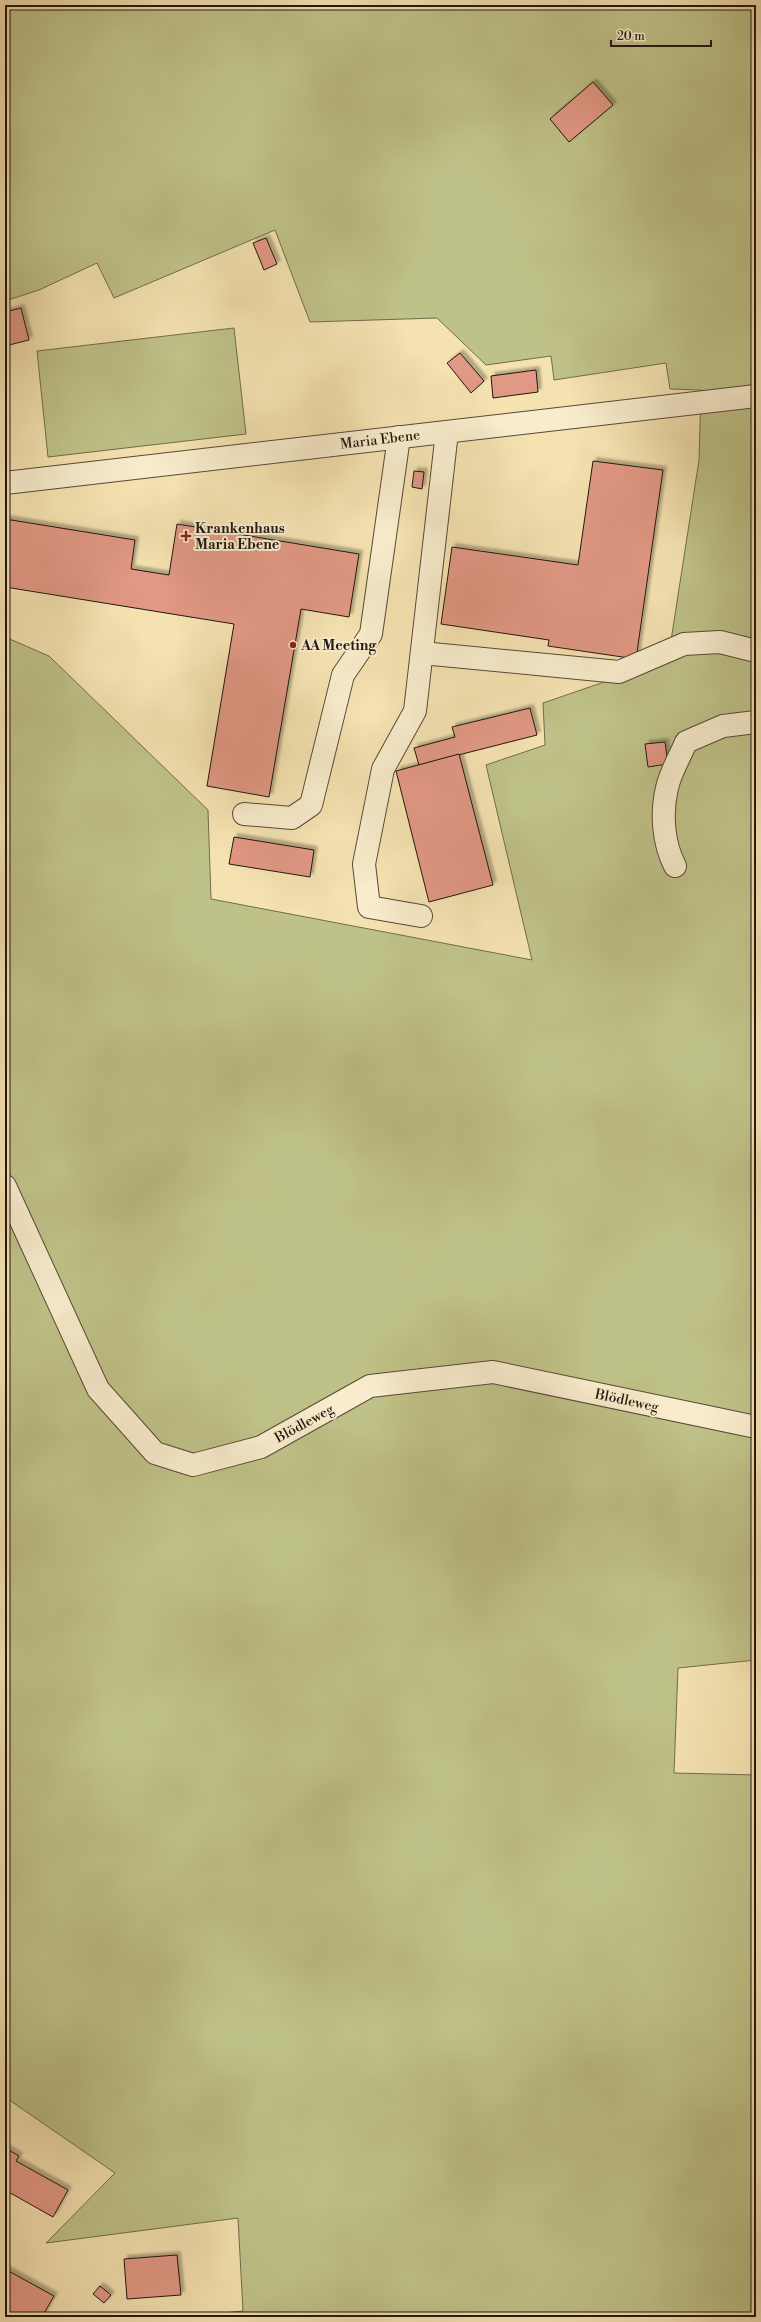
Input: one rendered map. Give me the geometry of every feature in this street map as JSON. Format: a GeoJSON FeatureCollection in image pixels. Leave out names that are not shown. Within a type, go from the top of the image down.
{"type":"FeatureCollection","features":[{"type":"Feature","properties":{"kind":"street","name":"Maria Ebene"},"geometry":{"type":"LineString","coordinates":[[5,483],[756,396]]}},
{"type":"Feature","properties":{"kind":"street"},"geometry":{"type":"LineString","coordinates":[[420,916],[370,907],[364,864],[384,769],[415,711],[447,432]]}},
{"type":"Feature","properties":{"kind":"street"},"geometry":{"type":"LineString","coordinates":[[244,814],[292,818],[311,804],[343,674],[371,634],[399,437]]}},
{"type":"Feature","properties":{"kind":"street"},"geometry":{"type":"LineString","coordinates":[[422,653],[620,672],[684,644],[720,642],[756,651]]}},
{"type":"Feature","properties":{"kind":"street"},"geometry":{"type":"LineString","coordinates":[[674,866],[668,854],[664,814],[667,787],[686,742],[723,726],[756,722]]}},
{"type":"Feature","properties":{"kind":"street","name":"Blödleweg"},"geometry":{"type":"LineString","coordinates":[[5,1186],[98,1389],[155,1452],[193,1465],[261,1447],[370,1386],[493,1372],[756,1428]]}},
{"type":"Feature","properties":{"kind":"green space"},"geometry":{"type":"Polygon","coordinates":[[[5,5],[756,5],[756,1660],[678,1668],[674,1773],[756,1775],[756,2317],[183,2317],[243,2311],[238,2218],[46,2243],[115,2173],[5,2097],[5,637],[49,656],[208,810],[211,899],[532,960],[486,765],[545,745],[543,703],[668,660],[699,460],[701,390],[670,389],[666,363],[554,380],[551,356],[486,365],[437,318],[310,322],[275,230],[114,298],[97,263],[39,290],[5,301],[5,5]]]}},
{"type":"Feature","properties":{"kind":"green space"},"geometry":{"type":"Polygon","coordinates":[[[234,328],[246,434],[48,457],[37,351],[234,328]]]}},
{"type":"Feature","properties":{"kind":"building"},"geometry":{"type":"Polygon","coordinates":[[[593,82],[613,105],[569,142],[550,119],[593,82]]]}},
{"type":"Feature","properties":{"kind":"building"},"geometry":{"type":"Polygon","coordinates":[[[266,238],[277,264],[264,270],[253,243],[266,238]]]}},
{"type":"Feature","properties":{"kind":"building"},"geometry":{"type":"Polygon","coordinates":[[[21,308],[29,340],[9,345],[5,329],[5,312],[21,308]]]}},
{"type":"Feature","properties":{"kind":"building"},"geometry":{"type":"Polygon","coordinates":[[[5,329],[9,345],[5,346],[5,329]]]}},
{"type":"Feature","properties":{"kind":"building"},"geometry":{"type":"Polygon","coordinates":[[[460,353],[484,381],[471,393],[447,363],[460,353]]]}},
{"type":"Feature","properties":{"kind":"building"},"geometry":{"type":"Polygon","coordinates":[[[536,370],[538,392],[493,398],[491,376],[536,370]]]}},
{"type":"Feature","properties":{"kind":"building"},"geometry":{"type":"Polygon","coordinates":[[[593,461],[663,470],[636,659],[548,646],[549,640],[441,624],[452,547],[578,565],[593,461]]]}},
{"type":"Feature","properties":{"kind":"building"},"geometry":{"type":"Polygon","coordinates":[[[414,471],[424,472],[422,489],[412,487],[414,471]]]}},
{"type":"Feature","properties":{"kind":"building"},"geometry":{"type":"Polygon","coordinates":[[[5,519],[135,540],[131,569],[169,575],[177,524],[359,554],[349,617],[301,609],[269,797],[207,786],[234,624],[5,587],[5,519]]]}},
{"type":"Feature","properties":{"kind":"building"},"geometry":{"type":"Polygon","coordinates":[[[530,708],[537,735],[419,765],[414,748],[455,737],[452,727],[530,708]]]}},
{"type":"Feature","properties":{"kind":"building"},"geometry":{"type":"Polygon","coordinates":[[[665,742],[668,764],[648,767],[645,744],[665,742]]]}},
{"type":"Feature","properties":{"kind":"building"},"geometry":{"type":"Polygon","coordinates":[[[459,754],[493,885],[429,902],[396,771],[459,754]]]}},
{"type":"Feature","properties":{"kind":"building"},"geometry":{"type":"Polygon","coordinates":[[[234,837],[314,850],[310,877],[229,864],[234,837]]]}},
{"type":"Feature","properties":{"kind":"building"},"geometry":{"type":"Polygon","coordinates":[[[5,2148],[19,2156],[16,2161],[68,2190],[53,2217],[5,2190],[5,2148]]]}},
{"type":"Feature","properties":{"kind":"building"},"geometry":{"type":"Polygon","coordinates":[[[177,2255],[181,2295],[127,2299],[124,2259],[177,2255]]]}},
{"type":"Feature","properties":{"kind":"building"},"geometry":{"type":"Polygon","coordinates":[[[5,2269],[54,2296],[42,2317],[5,2317],[5,2269]]]}},
{"type":"Feature","properties":{"kind":"building"},"geometry":{"type":"Polygon","coordinates":[[[100,2286],[111,2295],[104,2303],[93,2294],[100,2286]]]}},
{"type":"Feature","properties":{"kind":"place","name":"Krankenhaus Maria Ebene"},"geometry":{"type":"Point","coordinates":[186,536]}},
{"type":"Feature","properties":{"kind":"place","name":"AA Meeting"},"geometry":{"type":"Point","coordinates":[293,645]}}]}
